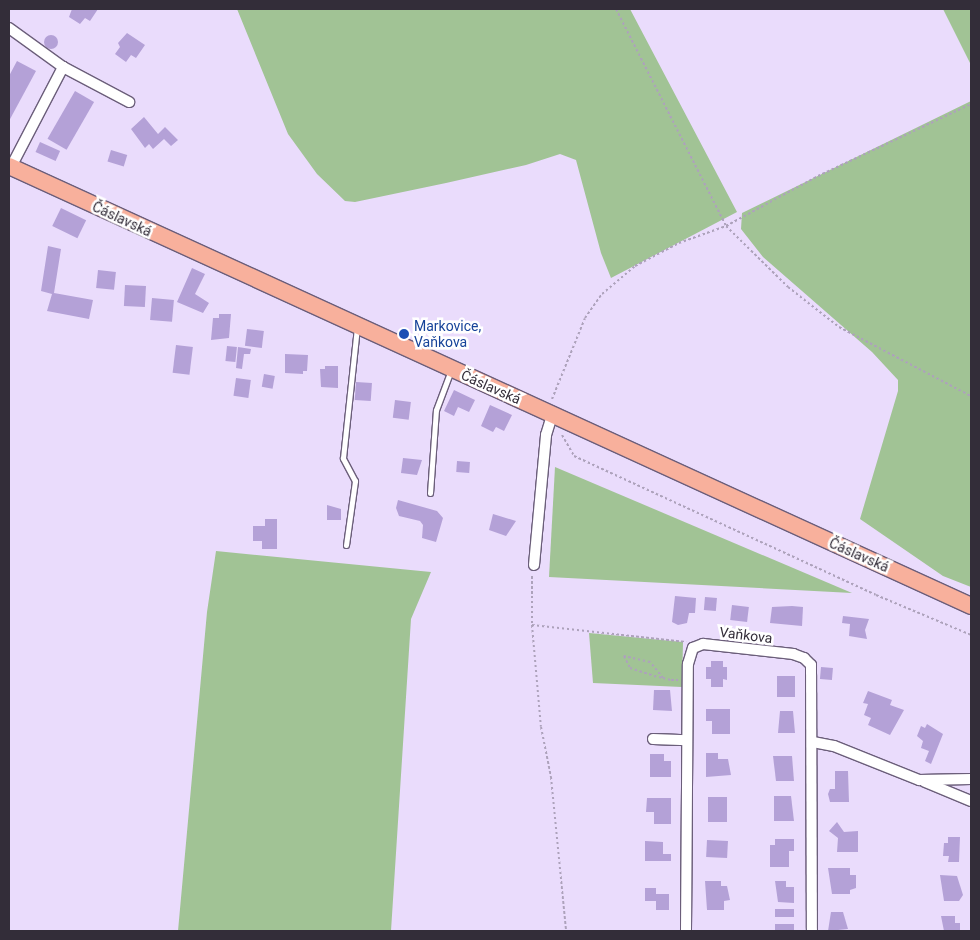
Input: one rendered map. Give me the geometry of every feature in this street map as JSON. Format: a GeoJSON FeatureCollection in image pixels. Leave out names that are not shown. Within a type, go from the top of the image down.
{"type":"FeatureCollection","features":[{"type":"Feature","properties":{"kind":"main road","name":"Čáslavská"},"geometry":{"type":"LineString","coordinates":[[10,166],[452,370],[549,418],[971,606]]}},
{"type":"Feature","properties":{"kind":"street"},"geometry":{"type":"LineString","coordinates":[[9,28],[63,67],[130,102]]}},
{"type":"Feature","properties":{"kind":"street","name":"Čáslavská"},"geometry":{"type":"LineString","coordinates":[[10,166],[63,67]]}},
{"type":"Feature","properties":{"kind":"street"},"geometry":{"type":"LineString","coordinates":[[534,565],[549,418]]}},
{"type":"Feature","properties":{"kind":"street","name":"Vaňkova"},"geometry":{"type":"LineString","coordinates":[[693,648],[709,644],[793,654],[808,661],[812,671],[812,931]]}},
{"type":"Feature","properties":{"kind":"street"},"geometry":{"type":"LineString","coordinates":[[686,931],[688,680],[689,658],[693,648]]}},
{"type":"Feature","properties":{"kind":"street"},"geometry":{"type":"LineString","coordinates":[[653,739],[687,740]]}},
{"type":"Feature","properties":{"kind":"street"},"geometry":{"type":"LineString","coordinates":[[813,742],[834,746],[971,801]]}},
{"type":"Feature","properties":{"kind":"street"},"geometry":{"type":"LineString","coordinates":[[919,780],[971,779]]}},
{"type":"Feature","properties":{"kind":"lane"},"geometry":{"type":"LineString","coordinates":[[346,545],[355,481],[343,458],[357,327]]}},
{"type":"Feature","properties":{"kind":"lane"},"geometry":{"type":"LineString","coordinates":[[430,493],[436,410],[452,370]]}},
{"type":"Feature","properties":{"kind":"path"},"geometry":{"type":"LineString","coordinates":[[616,9],[726,226],[781,280],[839,327],[971,396]]}},
{"type":"Feature","properties":{"kind":"path"},"geometry":{"type":"LineString","coordinates":[[971,104],[818,176],[726,226],[679,243],[635,266],[602,294],[585,318],[549,418],[574,456],[876,595],[971,635]]}},
{"type":"Feature","properties":{"kind":"path"},"geometry":{"type":"LineString","coordinates":[[534,565],[532,625],[566,931]]}},
{"type":"Feature","properties":{"kind":"path"},"geometry":{"type":"LineString","coordinates":[[532,625],[683,639],[693,648]]}},
{"type":"Feature","properties":{"kind":"path"},"geometry":{"type":"LineString","coordinates":[[663,678],[650,662],[624,656],[630,668],[663,678],[688,680]]}},
{"type":"Feature","properties":{"kind":"green space"},"geometry":{"type":"Polygon","coordinates":[[[237,9],[630,9],[737,212],[611,278],[601,253],[576,160],[560,154],[526,165],[446,183],[355,202],[345,201],[317,174],[288,134],[237,9]]]}},
{"type":"Feature","properties":{"kind":"green space"},"geometry":{"type":"Polygon","coordinates":[[[943,9],[971,9],[971,65],[943,9]]]}},
{"type":"Feature","properties":{"kind":"green space"},"geometry":{"type":"Polygon","coordinates":[[[971,101],[971,587],[943,576],[860,519],[898,391],[898,380],[872,352],[763,257],[741,229],[742,213],[971,101]]]}},
{"type":"Feature","properties":{"kind":"green space"},"geometry":{"type":"Polygon","coordinates":[[[555,467],[852,593],[549,577],[555,467]]]}},
{"type":"Feature","properties":{"kind":"green space"},"geometry":{"type":"Polygon","coordinates":[[[216,551],[431,572],[411,619],[391,931],[178,931],[207,612],[216,551]]]}},
{"type":"Feature","properties":{"kind":"green space"},"geometry":{"type":"Polygon","coordinates":[[[589,633],[683,642],[682,687],[593,683],[589,633]]]}},
{"type":"Feature","properties":{"kind":"building"},"geometry":{"type":"Polygon","coordinates":[[[72,9],[98,9],[90,21],[85,18],[80,24],[69,17],[72,9]]]}},
{"type":"Feature","properties":{"kind":"building"},"geometry":{"type":"Polygon","coordinates":[[[127,33],[145,45],[136,58],[131,55],[126,62],[115,54],[120,47],[118,43],[127,33]]]}},
{"type":"Feature","properties":{"kind":"building"},"geometry":{"type":"Polygon","coordinates":[[[48,35],[54,35],[58,42],[54,49],[48,49],[44,45],[44,39],[48,35]]]}},
{"type":"Feature","properties":{"kind":"building"},"geometry":{"type":"Polygon","coordinates":[[[17,61],[36,71],[9,121],[9,76],[17,61]]]}},
{"type":"Feature","properties":{"kind":"building"},"geometry":{"type":"Polygon","coordinates":[[[75,91],[94,102],[67,150],[48,139],[75,91]]]}},
{"type":"Feature","properties":{"kind":"building"},"geometry":{"type":"Polygon","coordinates":[[[144,117],[158,134],[165,127],[178,140],[171,146],[164,139],[153,149],[149,144],[145,148],[131,129],[144,117]]]}},
{"type":"Feature","properties":{"kind":"building"},"geometry":{"type":"Polygon","coordinates":[[[40,142],[60,151],[56,161],[36,152],[40,142]]]}},
{"type":"Feature","properties":{"kind":"building"},"geometry":{"type":"Polygon","coordinates":[[[111,150],[127,155],[124,166],[107,161],[111,150]]]}},
{"type":"Feature","properties":{"kind":"building"},"geometry":{"type":"Polygon","coordinates":[[[61,208],[86,220],[77,238],[52,226],[61,208]]]}},
{"type":"Feature","properties":{"kind":"building"},"geometry":{"type":"Polygon","coordinates":[[[48,246],[61,249],[54,293],[93,300],[89,319],[47,311],[52,294],[41,291],[48,246]]]}},
{"type":"Feature","properties":{"kind":"building"},"geometry":{"type":"Polygon","coordinates":[[[192,268],[205,274],[195,294],[209,303],[203,313],[177,302],[192,268]]]}},
{"type":"Feature","properties":{"kind":"building"},"geometry":{"type":"Polygon","coordinates":[[[98,270],[116,272],[114,290],[96,288],[98,270]]]}},
{"type":"Feature","properties":{"kind":"building"},"geometry":{"type":"Polygon","coordinates":[[[125,285],[146,286],[145,307],[124,306],[125,285]]]}},
{"type":"Feature","properties":{"kind":"building"},"geometry":{"type":"Polygon","coordinates":[[[152,298],[174,300],[172,322],[150,320],[152,298]]]}},
{"type":"Feature","properties":{"kind":"building"},"geometry":{"type":"Polygon","coordinates":[[[219,314],[231,314],[229,338],[211,340],[213,318],[219,318],[219,314]]]}},
{"type":"Feature","properties":{"kind":"building"},"geometry":{"type":"Polygon","coordinates":[[[247,329],[264,331],[262,348],[245,346],[247,329]]]}},
{"type":"Feature","properties":{"kind":"building"},"geometry":{"type":"Polygon","coordinates":[[[176,345],[193,347],[189,375],[173,373],[176,345]]]}},
{"type":"Feature","properties":{"kind":"building"},"geometry":{"type":"Polygon","coordinates":[[[227,346],[237,347],[235,362],[225,361],[227,346]]]}},
{"type":"Feature","properties":{"kind":"building"},"geometry":{"type":"Polygon","coordinates":[[[238,347],[251,349],[250,354],[244,354],[242,369],[236,368],[238,347]]]}},
{"type":"Feature","properties":{"kind":"building"},"geometry":{"type":"Polygon","coordinates":[[[285,354],[308,355],[307,371],[303,371],[303,374],[285,373],[285,354]]]}},
{"type":"Feature","properties":{"kind":"building"},"geometry":{"type":"Polygon","coordinates":[[[325,366],[338,366],[338,388],[321,387],[320,369],[325,369],[325,366]]]}},
{"type":"Feature","properties":{"kind":"building"},"geometry":{"type":"Polygon","coordinates":[[[264,374],[275,376],[273,389],[262,387],[264,374]]]}},
{"type":"Feature","properties":{"kind":"building"},"geometry":{"type":"Polygon","coordinates":[[[236,378],[251,380],[248,398],[233,396],[236,378]]]}},
{"type":"Feature","properties":{"kind":"building"},"geometry":{"type":"Polygon","coordinates":[[[356,382],[372,383],[371,401],[355,400],[356,382]]]}},
{"type":"Feature","properties":{"kind":"building"},"geometry":{"type":"Polygon","coordinates":[[[454,390],[475,400],[469,412],[458,407],[454,416],[444,411],[454,390]]]}},
{"type":"Feature","properties":{"kind":"building"},"geometry":{"type":"Polygon","coordinates":[[[395,400],[411,402],[409,420],[393,418],[395,400]]]}},
{"type":"Feature","properties":{"kind":"building"},"geometry":{"type":"Polygon","coordinates":[[[490,405],[512,415],[504,431],[496,427],[493,432],[481,426],[490,405]]]}},
{"type":"Feature","properties":{"kind":"building"},"geometry":{"type":"Polygon","coordinates":[[[403,458],[422,460],[417,475],[401,473],[403,458]]]}},
{"type":"Feature","properties":{"kind":"building"},"geometry":{"type":"Polygon","coordinates":[[[457,461],[470,462],[469,473],[456,472],[457,461]]]}},
{"type":"Feature","properties":{"kind":"building"},"geometry":{"type":"Polygon","coordinates":[[[398,500],[437,511],[443,518],[436,542],[422,538],[423,525],[420,521],[399,516],[396,508],[398,500]]]}},
{"type":"Feature","properties":{"kind":"building"},"geometry":{"type":"Polygon","coordinates":[[[327,505],[341,509],[341,520],[327,520],[327,505]]]}},
{"type":"Feature","properties":{"kind":"building"},"geometry":{"type":"Polygon","coordinates":[[[493,514],[516,521],[506,536],[489,530],[493,514]]]}},
{"type":"Feature","properties":{"kind":"building"},"geometry":{"type":"Polygon","coordinates":[[[265,519],[277,519],[277,549],[262,549],[262,541],[253,541],[253,526],[265,526],[265,519]]]}},
{"type":"Feature","properties":{"kind":"building"},"geometry":{"type":"Polygon","coordinates":[[[675,596],[696,598],[695,613],[689,613],[687,623],[678,625],[672,622],[675,596]]]}},
{"type":"Feature","properties":{"kind":"building"},"geometry":{"type":"Polygon","coordinates":[[[705,597],[717,598],[716,611],[704,610],[705,597]]]}},
{"type":"Feature","properties":{"kind":"building"},"geometry":{"type":"Polygon","coordinates":[[[732,605],[749,607],[747,622],[730,620],[732,605]]]}},
{"type":"Feature","properties":{"kind":"building"},"geometry":{"type":"Polygon","coordinates":[[[772,607],[803,607],[802,626],[770,623],[772,607]]]}},
{"type":"Feature","properties":{"kind":"building"},"geometry":{"type":"Polygon","coordinates":[[[843,616],[869,619],[865,630],[867,639],[849,636],[850,624],[842,623],[843,616]]]}},
{"type":"Feature","properties":{"kind":"building"},"geometry":{"type":"Polygon","coordinates":[[[711,661],[723,661],[723,667],[727,667],[727,680],[723,679],[723,687],[711,687],[711,679],[706,679],[706,667],[711,667],[711,661]]]}},
{"type":"Feature","properties":{"kind":"building"},"geometry":{"type":"Polygon","coordinates":[[[821,667],[833,668],[832,680],[820,679],[821,667]]]}},
{"type":"Feature","properties":{"kind":"building"},"geometry":{"type":"Polygon","coordinates":[[[777,676],[795,676],[795,697],[777,697],[777,676]]]}},
{"type":"Feature","properties":{"kind":"building"},"geometry":{"type":"Polygon","coordinates":[[[654,690],[670,690],[672,711],[653,710],[654,690]]]}},
{"type":"Feature","properties":{"kind":"building"},"geometry":{"type":"Polygon","coordinates":[[[868,691],[892,700],[890,705],[904,710],[890,735],[868,725],[871,718],[864,715],[868,704],[863,703],[868,691]]]}},
{"type":"Feature","properties":{"kind":"building"},"geometry":{"type":"Polygon","coordinates":[[[706,709],[730,709],[730,734],[712,734],[712,721],[706,721],[706,709]]]}},
{"type":"Feature","properties":{"kind":"building"},"geometry":{"type":"Polygon","coordinates":[[[780,711],[793,711],[795,733],[778,733],[780,711]]]}},
{"type":"Feature","properties":{"kind":"building"},"geometry":{"type":"Polygon","coordinates":[[[927,724],[943,734],[931,764],[925,761],[929,751],[921,748],[923,741],[917,736],[921,726],[925,728],[927,724]]]}},
{"type":"Feature","properties":{"kind":"building"},"geometry":{"type":"Polygon","coordinates":[[[706,753],[718,753],[718,759],[728,759],[731,775],[706,777],[706,753]]]}},
{"type":"Feature","properties":{"kind":"building"},"geometry":{"type":"Polygon","coordinates":[[[650,754],[664,754],[664,761],[671,761],[671,777],[650,777],[650,754]]]}},
{"type":"Feature","properties":{"kind":"building"},"geometry":{"type":"Polygon","coordinates":[[[773,756],[792,756],[794,781],[776,781],[773,756]]]}},
{"type":"Feature","properties":{"kind":"building"},"geometry":{"type":"Polygon","coordinates":[[[835,771],[848,771],[849,802],[830,802],[828,794],[830,789],[835,789],[835,771]]]}},
{"type":"Feature","properties":{"kind":"building"},"geometry":{"type":"Polygon","coordinates":[[[774,796],[791,796],[794,821],[774,821],[774,796]]]}},
{"type":"Feature","properties":{"kind":"building"},"geometry":{"type":"Polygon","coordinates":[[[708,797],[727,797],[727,822],[708,822],[708,797]]]}},
{"type":"Feature","properties":{"kind":"building"},"geometry":{"type":"Polygon","coordinates":[[[647,798],[671,798],[671,824],[654,824],[654,812],[646,812],[647,798]]]}},
{"type":"Feature","properties":{"kind":"building"},"geometry":{"type":"Polygon","coordinates":[[[837,822],[844,832],[858,831],[858,852],[837,852],[838,838],[829,831],[837,822]]]}},
{"type":"Feature","properties":{"kind":"building"},"geometry":{"type":"Polygon","coordinates":[[[948,837],[960,837],[959,862],[948,862],[949,856],[943,856],[944,843],[948,843],[948,837]]]}},
{"type":"Feature","properties":{"kind":"building"},"geometry":{"type":"Polygon","coordinates":[[[775,839],[794,839],[794,851],[789,851],[789,867],[770,867],[770,845],[775,845],[775,839]]]}},
{"type":"Feature","properties":{"kind":"building"},"geometry":{"type":"Polygon","coordinates":[[[707,840],[728,841],[727,858],[706,857],[707,840]]]}},
{"type":"Feature","properties":{"kind":"building"},"geometry":{"type":"Polygon","coordinates":[[[645,841],[663,842],[663,854],[671,854],[671,861],[645,861],[645,841]]]}},
{"type":"Feature","properties":{"kind":"building"},"geometry":{"type":"Polygon","coordinates":[[[828,868],[850,868],[850,875],[856,875],[856,888],[850,890],[850,894],[832,894],[828,868]]]}},
{"type":"Feature","properties":{"kind":"building"},"geometry":{"type":"Polygon","coordinates":[[[940,875],[957,876],[963,895],[959,901],[944,901],[940,875]]]}},
{"type":"Feature","properties":{"kind":"building"},"geometry":{"type":"Polygon","coordinates":[[[705,881],[721,881],[721,886],[727,886],[730,900],[724,901],[724,910],[707,910],[705,881]]]}},
{"type":"Feature","properties":{"kind":"building"},"geometry":{"type":"Polygon","coordinates":[[[775,881],[786,881],[786,887],[794,887],[794,903],[778,902],[775,881]]]}},
{"type":"Feature","properties":{"kind":"building"},"geometry":{"type":"Polygon","coordinates":[[[645,888],[656,888],[656,894],[669,894],[669,910],[656,910],[656,901],[645,901],[645,888]]]}},
{"type":"Feature","properties":{"kind":"building"},"geometry":{"type":"Polygon","coordinates":[[[775,909],[794,909],[794,917],[775,917],[775,909]]]}},
{"type":"Feature","properties":{"kind":"building"},"geometry":{"type":"Polygon","coordinates":[[[831,912],[843,912],[848,929],[828,931],[831,912]]]}},
{"type":"Feature","properties":{"kind":"building"},"geometry":{"type":"Polygon","coordinates":[[[941,916],[955,916],[955,923],[960,923],[960,931],[944,931],[941,916]]]}},
{"type":"Feature","properties":{"kind":"building"},"geometry":{"type":"Polygon","coordinates":[[[775,924],[794,924],[794,931],[775,931],[775,924]]]}},
{"type":"Feature","properties":{"kind":"place","name":"Markovice, Vaňkova"},"geometry":{"type":"Point","coordinates":[404,334]}}]}
